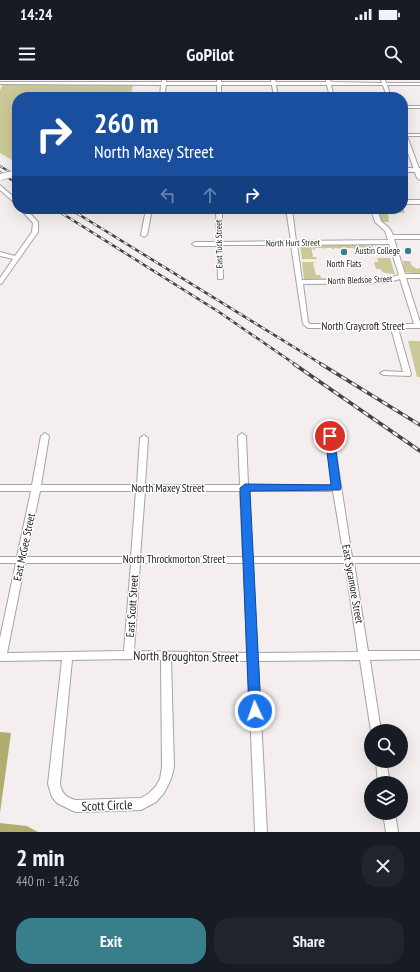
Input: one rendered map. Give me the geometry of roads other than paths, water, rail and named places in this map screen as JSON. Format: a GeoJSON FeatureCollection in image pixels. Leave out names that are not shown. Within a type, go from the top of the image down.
{"type":"FeatureCollection","features":[{"type":"Feature","properties":{"kind":"main road"},"geometry":{"type":"LineString","coordinates":[[0,177],[12,174]]}},
{"type":"Feature","properties":{"kind":"street"},"geometry":{"type":"LineString","coordinates":[[163,92],[164,82]]}},
{"type":"Feature","properties":{"kind":"street"},"geometry":{"type":"LineString","coordinates":[[274,82],[275,92]]}},
{"type":"Feature","properties":{"kind":"street"},"geometry":{"type":"LineString","coordinates":[[329,82],[331,92]]}},
{"type":"Feature","properties":{"kind":"street"},"geometry":{"type":"LineString","coordinates":[[0,83],[383,82],[420,84]]}},
{"type":"Feature","properties":{"kind":"street"},"geometry":{"type":"LineString","coordinates":[[383,82],[387,92]]}},
{"type":"Feature","properties":{"kind":"street"},"geometry":{"type":"LineString","coordinates":[[408,107],[420,107]]}},
{"type":"Feature","properties":{"kind":"street"},"geometry":{"type":"LineString","coordinates":[[408,134],[420,135]]}},
{"type":"Feature","properties":{"kind":"street"},"geometry":{"type":"LineString","coordinates":[[408,146],[418,169],[420,178]]}},
{"type":"Feature","properties":{"kind":"street"},"geometry":{"type":"LineString","coordinates":[[0,187],[12,198]]}},
{"type":"Feature","properties":{"kind":"street"},"geometry":{"type":"LineString","coordinates":[[408,202],[420,202]]}},
{"type":"Feature","properties":{"kind":"street"},"geometry":{"type":"LineString","coordinates":[[0,282],[36,232],[36,223],[28,214]]}},
{"type":"Feature","properties":{"kind":"street"},"geometry":{"type":"LineString","coordinates":[[144,235],[147,214]]}},
{"type":"Feature","properties":{"kind":"street","name":"East Tuck Street"},"geometry":{"type":"LineString","coordinates":[[219,214],[218,244],[220,278]]}},
{"type":"Feature","properties":{"kind":"street"},"geometry":{"type":"LineString","coordinates":[[290,214],[299,282]]}},
{"type":"Feature","properties":{"kind":"street"},"geometry":{"type":"LineString","coordinates":[[376,214],[378,222],[388,230],[402,276]]}},
{"type":"Feature","properties":{"kind":"street","name":"North Hurt Street"},"geometry":{"type":"LineString","coordinates":[[195,244],[293,243],[420,237]]}},
{"type":"Feature","properties":{"kind":"street"},"geometry":{"type":"LineString","coordinates":[[0,254],[17,258]]}},
{"type":"Feature","properties":{"kind":"street","name":"North Bledsoe Street"},"geometry":{"type":"LineString","coordinates":[[299,282],[386,281],[402,276],[420,276]]}},
{"type":"Feature","properties":{"kind":"street","name":"North Craycroft Street"},"geometry":{"type":"LineString","coordinates":[[299,282],[305,323],[308,326],[418,326],[402,276]]}},
{"type":"Feature","properties":{"kind":"street"},"geometry":{"type":"LineString","coordinates":[[384,373],[407,374],[394,327]]}},
{"type":"Feature","properties":{"kind":"street","name":"East McGee Street"},"geometry":{"type":"LineString","coordinates":[[1,657],[36,488],[45,436]]}},
{"type":"Feature","properties":{"kind":"street"},"geometry":{"type":"LineString","coordinates":[[242,436],[261,832]]}},
{"type":"Feature","properties":{"kind":"street","name":"East Sycamore Street"},"geometry":{"type":"LineString","coordinates":[[330,436],[336,488],[365,656],[375,724]]}},
{"type":"Feature","properties":{"kind":"street","name":"East Scott Street"},"geometry":{"type":"LineString","coordinates":[[128,655],[144,438]]}},
{"type":"Feature","properties":{"kind":"street","name":"North Maxey Street"},"geometry":{"type":"LineString","coordinates":[[0,488],[336,488]]}},
{"type":"Feature","properties":{"kind":"street","name":"North Throckmorton Street"},"geometry":{"type":"LineString","coordinates":[[0,560],[420,560]]}},
{"type":"Feature","properties":{"kind":"street","name":"North Broughton Street"},"geometry":{"type":"LineString","coordinates":[[1,657],[128,655],[420,655]]}},
{"type":"Feature","properties":{"kind":"street","name":"Scott Circle"},"geometry":{"type":"LineString","coordinates":[[67,656],[54,784],[55,793],[61,800],[76,806],[141,804],[150,800],[158,793],[164,782],[168,767],[166,655]]}},
{"type":"Feature","properties":{"kind":"street"},"geometry":{"type":"LineString","coordinates":[[390,820],[392,832]]}},
{"type":"Feature","properties":{"kind":"railway"},"geometry":{"type":"LineString","coordinates":[[0,166],[12,173]]}},
{"type":"Feature","properties":{"kind":"railway"},"geometry":{"type":"LineString","coordinates":[[0,172],[12,180]]}},
{"type":"Feature","properties":{"kind":"railway"},"geometry":{"type":"LineString","coordinates":[[63,214],[219,312],[296,365]]}},
{"type":"Feature","properties":{"kind":"railway"},"geometry":{"type":"LineString","coordinates":[[78,214],[323,365]]}},
{"type":"Feature","properties":{"kind":"railway"},"geometry":{"type":"LineString","coordinates":[[294,364],[420,451]]}},
{"type":"Feature","properties":{"kind":"railway"},"geometry":{"type":"LineString","coordinates":[[321,364],[420,425]]}},
{"type":"Feature","properties":{"kind":"place","name":"Austin College"},"geometry":{"type":"Point","coordinates":[408,251]}},
{"type":"Feature","properties":{"kind":"place","name":"North Flats"},"geometry":{"type":"Point","coordinates":[344,252]}}]}
